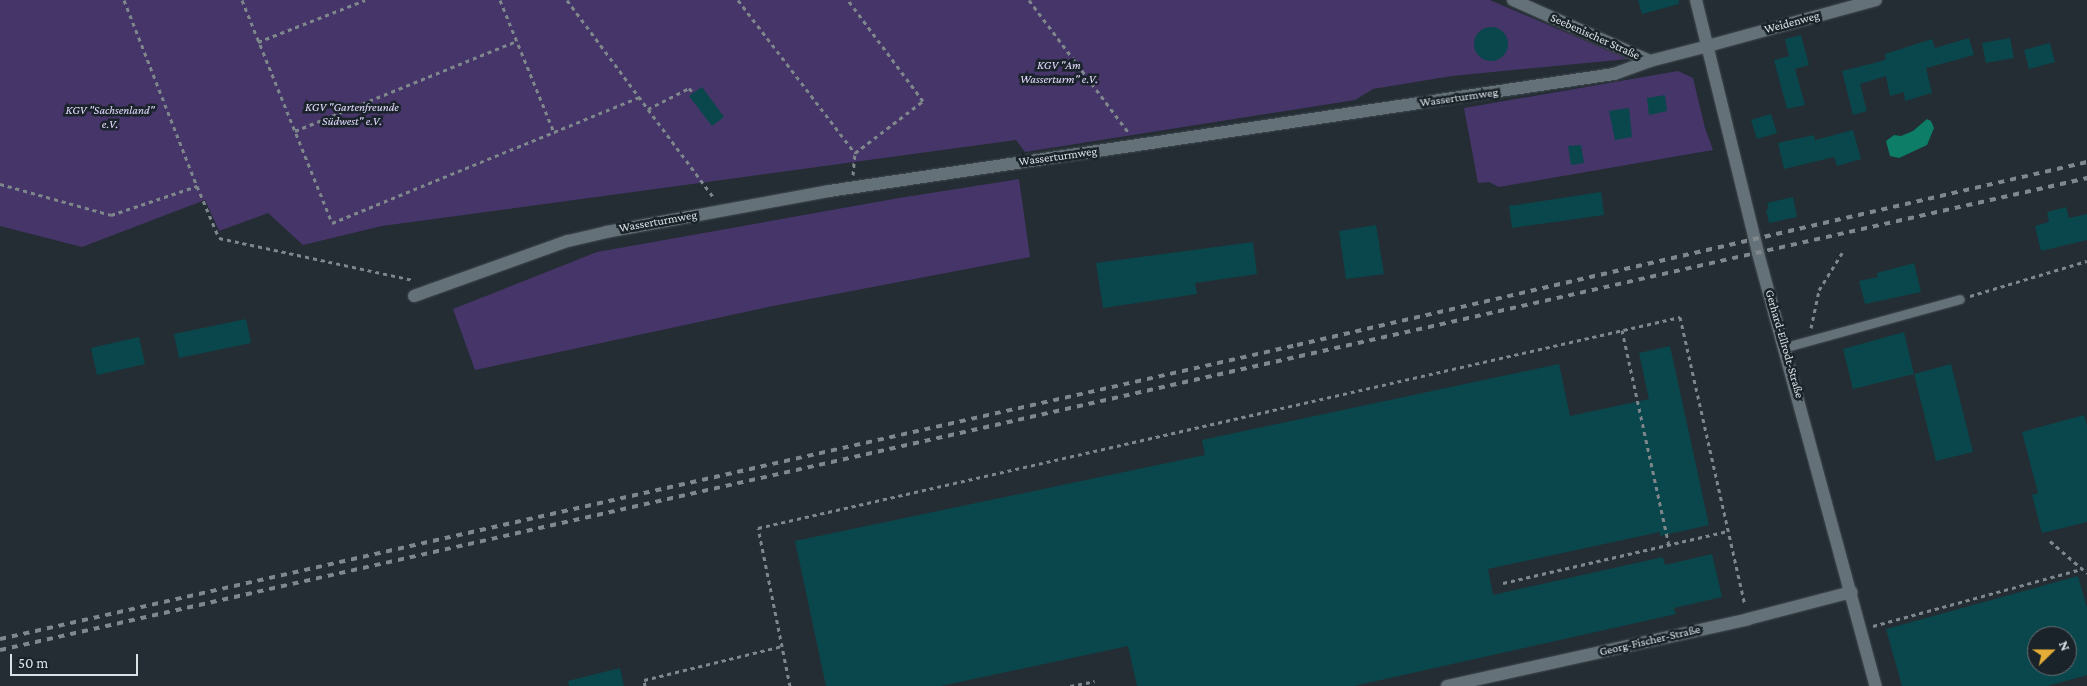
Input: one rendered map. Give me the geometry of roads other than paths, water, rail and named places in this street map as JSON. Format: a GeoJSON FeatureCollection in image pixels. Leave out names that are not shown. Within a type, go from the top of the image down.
{"type":"FeatureCollection","features":[{"type":"Feature","properties":{"kind":"street","name":"Gerhard-Ellrodt-Straße"},"geometry":{"type":"LineString","coordinates":[[1696,0],[1758,253],[1786,347],[1876,686]]}},
{"type":"Feature","properties":{"kind":"street","name":"Weidenweg"},"geometry":{"type":"LineString","coordinates":[[1708,46],[1876,0]]}},
{"type":"Feature","properties":{"kind":"street","name":"Seebenischer Straße"},"geometry":{"type":"LineString","coordinates":[[1518,1],[1650,61]]}},
{"type":"Feature","properties":{"kind":"street","name":"Wasserturmweg"},"geometry":{"type":"LineString","coordinates":[[414,296],[568,241],[724,210],[852,188],[1614,74],[1650,61],[1708,46]]}},
{"type":"Feature","properties":{"kind":"street","name":"Georg-Fischer-Straße"},"geometry":{"type":"LineString","coordinates":[[1447,686],[1748,619],[1852,592]]}},
{"type":"Feature","properties":{"kind":"lane"},"geometry":{"type":"LineString","coordinates":[[1786,347],[1960,299]]}},
{"type":"Feature","properties":{"kind":"railway"},"geometry":{"type":"LineString","coordinates":[[0,639],[1297,345],[2087,162]]}},
{"type":"Feature","properties":{"kind":"railway"},"geometry":{"type":"LineString","coordinates":[[0,650],[2087,178]]}},
{"type":"Feature","properties":{"kind":"park label","name":"KGV \"Am Wasserturm\" e.V."},"geometry":{"type":"Point","coordinates":[1059,73]}},
{"type":"Feature","properties":{"kind":"park label","name":"KGV \"Gartenfreunde Südwest\" e.V."},"geometry":{"type":"Point","coordinates":[352,115]}},
{"type":"Feature","properties":{"kind":"park label","name":"KGV \"Sachsenland\" e.V."},"geometry":{"type":"Point","coordinates":[110,118]}}]}
